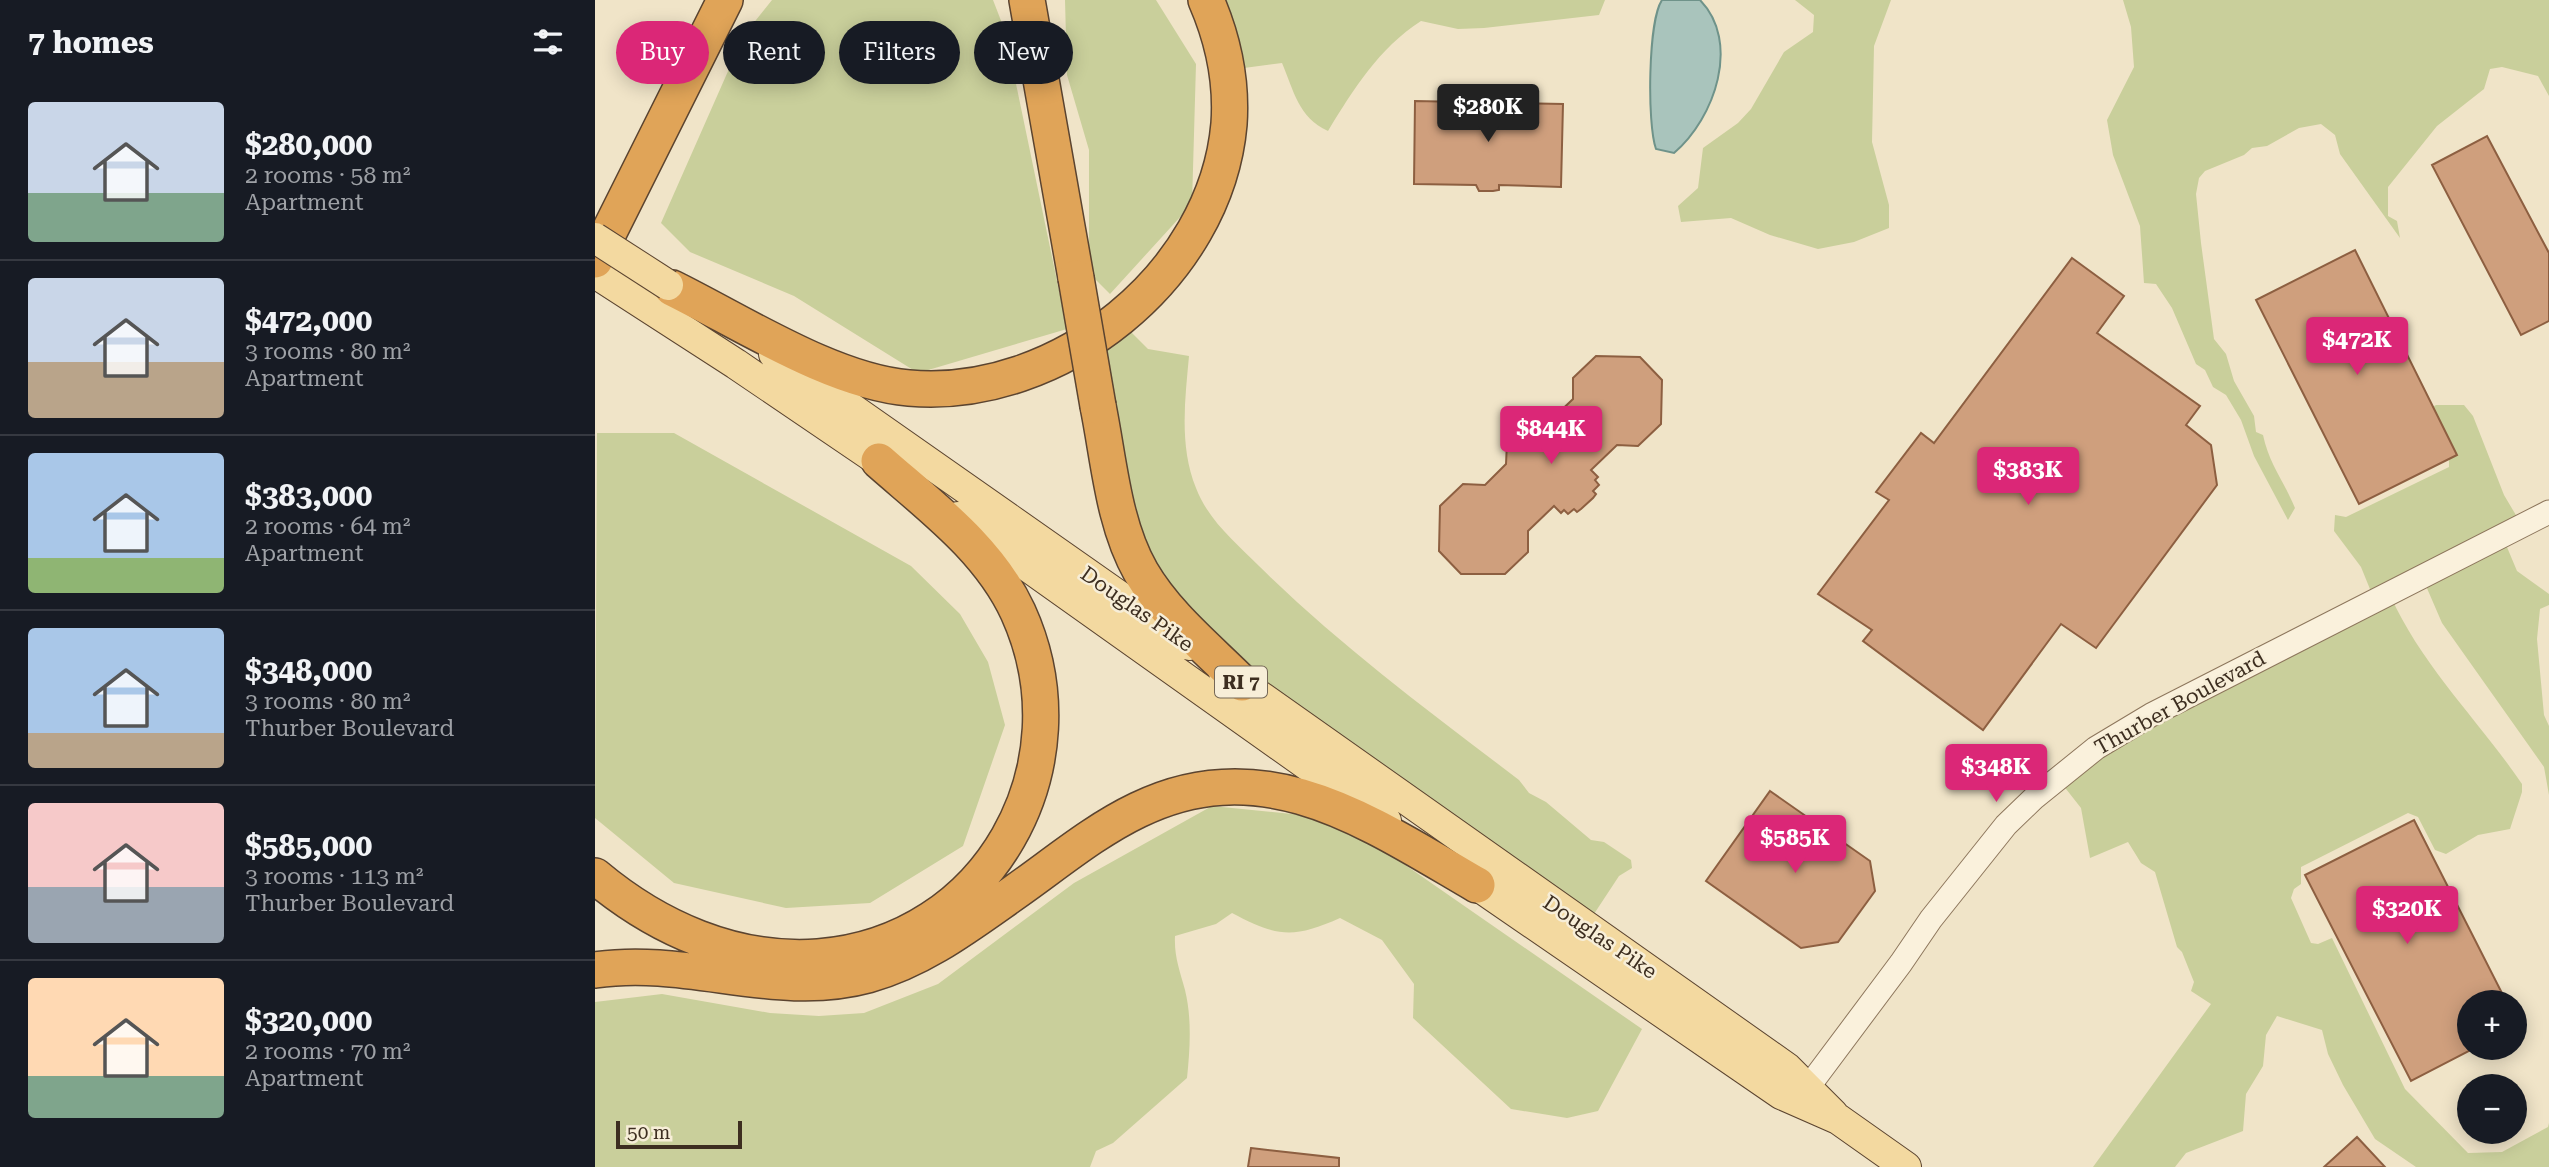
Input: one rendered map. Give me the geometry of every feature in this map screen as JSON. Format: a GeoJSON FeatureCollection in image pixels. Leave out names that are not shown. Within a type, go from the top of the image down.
{"type":"FeatureCollection","features":[{"type":"Feature","properties":{"kind":"highway"},"geometry":{"type":"LineString","coordinates":[[595,260],[725,0]]}},
{"type":"Feature","properties":{"kind":"highway"},"geometry":{"type":"LineString","coordinates":[[634,179],[748,0]]}},
{"type":"Feature","properties":{"kind":"highway"},"geometry":{"type":"LineString","coordinates":[[1027,0],[1098,406],[1122,524],[1140,571],[1170,611],[1242,683]]}},
{"type":"Feature","properties":{"kind":"highway"},"geometry":{"type":"LineString","coordinates":[[665,295],[825,364],[888,386],[927,389],[980,384],[1032,369],[1067,353],[1117,320],[1159,279],[1190,237],[1213,193],[1227,141],[1229,99],[1220,38],[1206,0]]}},
{"type":"Feature","properties":{"kind":"highway"},"geometry":{"type":"LineString","coordinates":[[595,876],[636,907],[702,940],[761,954],[817,957],[869,947],[918,927],[953,904],[999,853],[1026,803],[1040,748],[1041,700],[1033,656],[1017,611],[982,557],[879,461]]}},
{"type":"Feature","properties":{"kind":"highway"},"geometry":{"type":"LineString","coordinates":[[595,970],[636,966],[679,967],[795,983],[866,975],[908,961],[950,937],[1125,817],[1175,796],[1212,788],[1276,790],[1339,808],[1477,886]]}},
{"type":"Feature","properties":{"kind":"main road","name":"Douglas Pike"},"geometry":{"type":"LineString","coordinates":[[595,238],[879,461],[1477,886],[1780,1094],[1838,1119],[1906,1167]]}},
{"type":"Feature","properties":{"kind":"main road","name":"Douglas Pike"},"geometry":{"type":"LineString","coordinates":[[595,273],[665,295],[834,395],[1495,864],[1705,1009],[1808,1086],[1838,1119]]}},
{"type":"Feature","properties":{"kind":"street","name":"Thurber Boulevard"},"geometry":{"type":"LineString","coordinates":[[1808,1086],[1990,842],[2059,776],[2096,748],[2151,715],[2549,512]]}},
{"type":"Feature","properties":{"kind":"green space"},"geometry":{"type":"Polygon","coordinates":[[[772,0],[993,0],[1001,21],[974,21],[974,84],[1016,84],[1067,329],[918,373],[794,296],[690,252],[661,223],[723,83],[825,84],[825,21],[755,21],[772,0]]]}},
{"type":"Feature","properties":{"kind":"green space"},"geometry":{"type":"Polygon","coordinates":[[[1065,0],[1156,0],[1196,64],[1192,204],[1110,294],[1089,273],[1089,150],[1070,84],[1073,84],[1073,21],[1066,21],[1065,0]]]}},
{"type":"Feature","properties":{"kind":"green space"},"geometry":{"type":"Polygon","coordinates":[[[1209,0],[1605,0],[1599,15],[1458,29],[1421,21],[1380,57],[1357,85],[1328,131],[1303,111],[1282,63],[1229,70],[1209,0]]]}},
{"type":"Feature","properties":{"kind":"green space"},"geometry":{"type":"Polygon","coordinates":[[[1795,0],[1891,0],[1874,46],[1872,142],[1889,205],[1889,228],[1854,242],[1818,249],[1770,235],[1731,218],[1681,222],[1678,206],[1698,188],[1703,148],[1738,123],[1751,109],[1784,52],[1813,32],[1814,15],[1795,0]]]}},
{"type":"Feature","properties":{"kind":"green space"},"geometry":{"type":"Polygon","coordinates":[[[2123,0],[2549,0],[2549,96],[2538,76],[2502,67],[2490,69],[2484,89],[2437,126],[2388,187],[2388,216],[2397,221],[2400,238],[2340,154],[2335,135],[2321,124],[2299,128],[2267,146],[2252,148],[2244,155],[2205,171],[2199,178],[2196,194],[2214,339],[2226,354],[2234,381],[2254,416],[2256,432],[2263,435],[2273,464],[2295,508],[2288,520],[2254,456],[2241,420],[2226,395],[2213,387],[2205,370],[2196,364],[2172,308],[2156,284],[2144,283],[2140,226],[2113,155],[2107,120],[2134,67],[2131,27],[2123,0]]]}},
{"type":"Feature","properties":{"kind":"green space"},"geometry":{"type":"Polygon","coordinates":[[[1117,318],[1148,349],[1189,356],[1185,423],[1187,456],[1201,500],[1232,540],[1321,623],[1519,780],[1529,793],[1546,802],[1591,840],[1604,842],[1631,860],[1632,868],[1619,876],[1592,917],[1207,642],[1149,581],[1092,335],[1117,318]]]}},
{"type":"Feature","properties":{"kind":"green space"},"geometry":{"type":"Polygon","coordinates":[[[2436,405],[2464,405],[2473,416],[2504,495],[2523,527],[2504,540],[2517,571],[2549,594],[2549,605],[2540,609],[2537,639],[2544,715],[2549,726],[2549,795],[2544,767],[2442,623],[2423,579],[2391,597],[2435,670],[2522,784],[2510,829],[2478,835],[2446,854],[2435,850],[2418,817],[2408,813],[2301,867],[2301,884],[2294,889],[2291,898],[2311,943],[2318,944],[2332,938],[2405,1089],[2457,1144],[2468,1153],[2502,1152],[2517,1144],[2527,1144],[2527,1138],[2548,1127],[2549,1123],[2549,1167],[2416,1167],[2375,1139],[2343,1085],[2328,1054],[2322,1030],[2277,1016],[2266,1035],[2263,1066],[2246,1094],[2243,1131],[2186,1153],[2175,1167],[2093,1167],[2211,1004],[2191,991],[2194,982],[2182,952],[2177,947],[2155,872],[2141,863],[2128,842],[2090,858],[2081,808],[2059,780],[2374,599],[2361,567],[2334,531],[2335,515],[2346,517],[2449,467],[2449,455],[2426,411],[2436,405]]]}},
{"type":"Feature","properties":{"kind":"green space"},"geometry":{"type":"Polygon","coordinates":[[[597,433],[674,433],[911,566],[960,614],[988,662],[1005,725],[963,846],[870,903],[786,908],[674,883],[595,818],[597,433]]]}},
{"type":"Feature","properties":{"kind":"green space"},"geometry":{"type":"Polygon","coordinates":[[[1212,806],[1322,817],[1375,844],[1642,1029],[1598,1111],[1567,1118],[1511,1109],[1413,1018],[1414,984],[1382,940],[1340,918],[1310,929],[1285,932],[1261,927],[1232,913],[1216,924],[1175,936],[1176,957],[1189,1012],[1187,1078],[1113,1143],[1096,1151],[1090,1167],[595,1167],[595,1002],[662,994],[770,1013],[819,1016],[864,1013],[938,984],[1074,883],[1212,806]]]}},
{"type":"Feature","properties":{"kind":"water"},"geometry":{"type":"Polygon","coordinates":[[[1662,0],[1700,0],[1712,17],[1719,37],[1721,58],[1711,100],[1689,138],[1674,153],[1656,149],[1651,118],[1652,50],[1657,11],[1662,0]]]}},
{"type":"Feature","properties":{"kind":"building"},"geometry":{"type":"Polygon","coordinates":[[[1415,101],[1563,104],[1561,187],[1499,185],[1499,190],[1479,191],[1476,185],[1414,184],[1415,101]]]}},
{"type":"Feature","properties":{"kind":"building"},"geometry":{"type":"Polygon","coordinates":[[[2487,136],[2549,253],[2549,321],[2521,335],[2432,165],[2487,136]]]}},
{"type":"Feature","properties":{"kind":"building"},"geometry":{"type":"Polygon","coordinates":[[[2355,250],[2457,455],[2359,504],[2256,300],[2355,250]]]}},
{"type":"Feature","properties":{"kind":"building"},"geometry":{"type":"Polygon","coordinates":[[[2072,258],[2124,296],[2097,333],[2200,406],[2186,425],[2211,445],[2217,485],[2096,648],[2061,624],[1983,730],[1863,641],[1872,630],[1818,594],[1889,500],[1876,492],[1921,433],[1934,443],[2072,258]]]}},
{"type":"Feature","properties":{"kind":"building"},"geometry":{"type":"Polygon","coordinates":[[[1596,356],[1640,357],[1662,380],[1661,424],[1638,446],[1617,445],[1591,470],[1598,477],[1595,480],[1599,485],[1593,491],[1596,494],[1593,498],[1577,512],[1574,509],[1568,514],[1564,510],[1561,513],[1554,506],[1528,531],[1528,552],[1505,574],[1461,574],[1439,551],[1440,506],[1463,484],[1485,485],[1506,464],[1507,442],[1529,420],[1551,420],[1573,399],[1573,378],[1596,356]]]}},
{"type":"Feature","properties":{"kind":"building"},"geometry":{"type":"Polygon","coordinates":[[[1770,791],[1870,861],[1875,891],[1838,942],[1801,948],[1706,881],[1770,791]]]}},
{"type":"Feature","properties":{"kind":"building"},"geometry":{"type":"Polygon","coordinates":[[[2414,820],[2500,990],[2457,990],[2457,1057],[2411,1081],[2305,875],[2414,820]]]}},
{"type":"Feature","properties":{"kind":"building"},"geometry":{"type":"Polygon","coordinates":[[[2357,1137],[2385,1167],[2324,1167],[2357,1137]]]}},
{"type":"Feature","properties":{"kind":"building"},"geometry":{"type":"Polygon","coordinates":[[[1251,1148],[1339,1158],[1339,1167],[1248,1167],[1251,1148]]]}}]}
